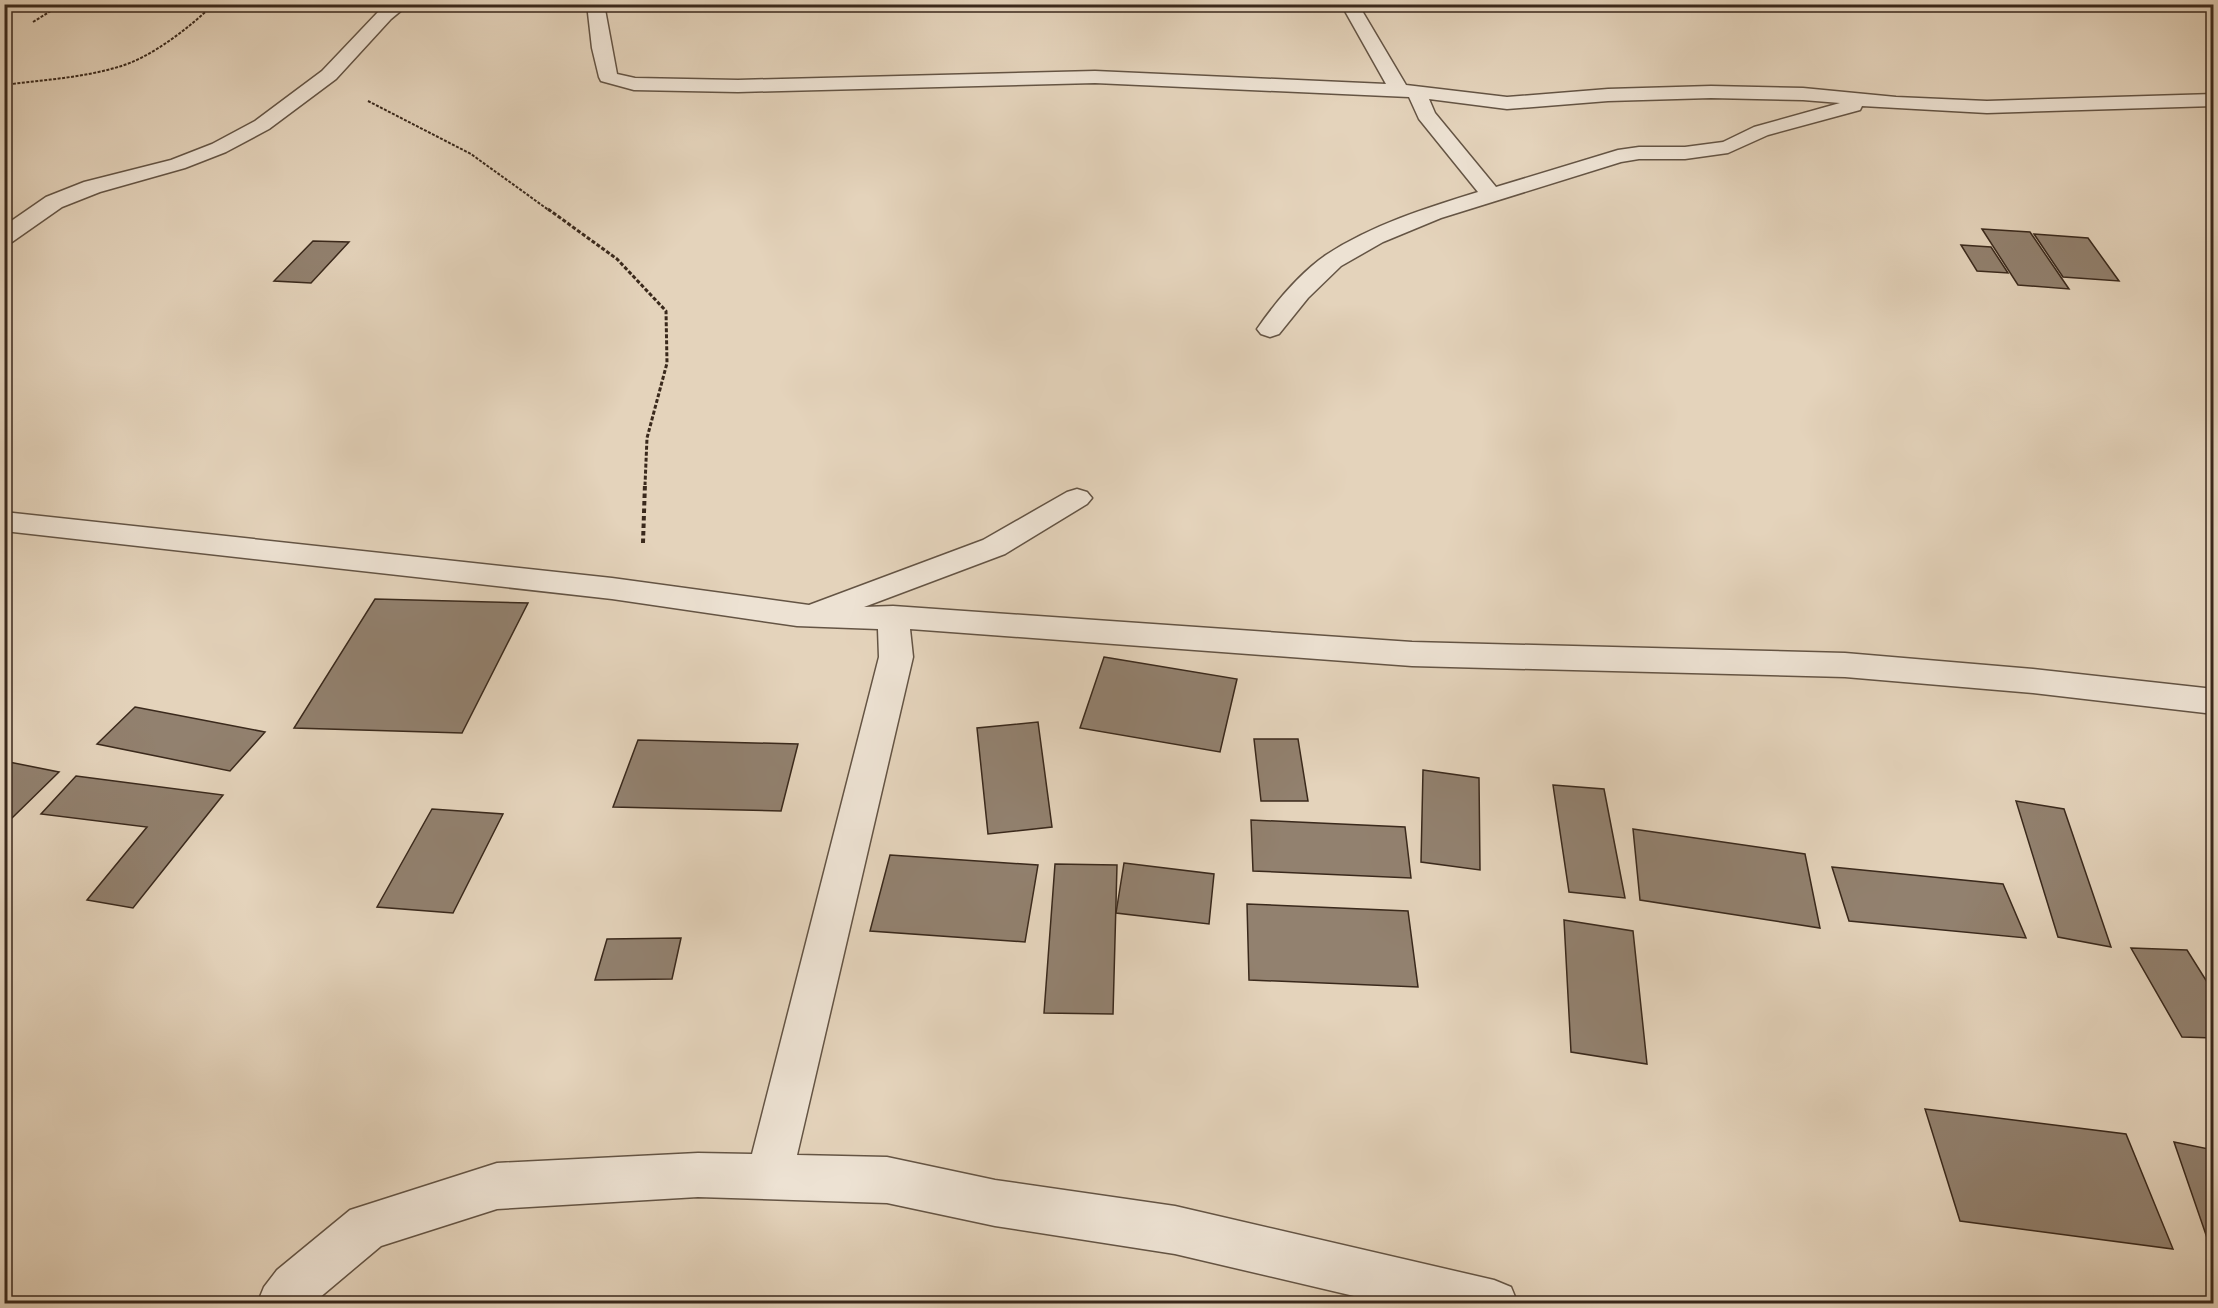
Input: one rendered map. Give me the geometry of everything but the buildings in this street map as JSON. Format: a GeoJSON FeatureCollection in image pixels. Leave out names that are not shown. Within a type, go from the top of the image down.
{"type":"FeatureCollection","features":[{"type":"Feature","properties":{"kind":"street"},"geometry":{"type":"LineString","coordinates":[[4,237],[54,202],[92,187],[178,164],[219,148],[262,125],[329,75],[386,15],[401,4]]}},
{"type":"Feature","properties":{"kind":"street"},"geometry":{"type":"LineString","coordinates":[[595,4],[601,48],[608,77],[634,84],[738,86],[1095,77],[1408,91],[1507,103],[1712,92],[1794,93],[1872,101],[1987,107],[2214,100]]}},
{"type":"Feature","properties":{"kind":"street"},"geometry":{"type":"LineString","coordinates":[[1349,4],[1408,91],[1419,101],[1426,116],[1492,195]]}},
{"type":"Feature","properties":{"kind":"street"},"geometry":{"type":"LineString","coordinates":[[1270,329],[1299,293],[1333,261],[1375,237],[1433,213],[1618,156],[1639,153],[1685,153],[1728,147],[1761,131],[1872,101]]}},
{"type":"Feature","properties":{"kind":"street"},"geometry":{"type":"LineString","coordinates":[[808,616],[994,547],[1077,498]]}},
{"type":"Feature","properties":{"kind":"street"},"geometry":{"type":"LineString","coordinates":[[4,521],[238,549],[436,567],[641,592],[773,614],[851,620],[893,617],[1412,654],[1845,665],[2033,681],[2214,702]]}},
{"type":"Feature","properties":{"kind":"street"},"geometry":{"type":"LineString","coordinates":[[769,1177],[896,657],[893,617]]}},
{"type":"Feature","properties":{"kind":"street"},"geometry":{"type":"LineString","coordinates":[[281,1304],[294,1287],[367,1227],[497,1186],[698,1175],[887,1180],[995,1203],[1175,1230],[1494,1304]]}},
{"type":"Feature","properties":{"kind":"path"},"geometry":{"type":"LineString","coordinates":[[33,22],[62,4]]}},
{"type":"Feature","properties":{"kind":"path"},"geometry":{"type":"LineString","coordinates":[[4,85],[83,75],[120,67],[145,55],[184,30],[214,4]]}},
{"type":"Feature","properties":{"kind":"path"},"geometry":{"type":"LineString","coordinates":[[329,75],[387,112],[471,154],[617,259],[666,311],[667,363],[647,438],[641,592]]}}]}
